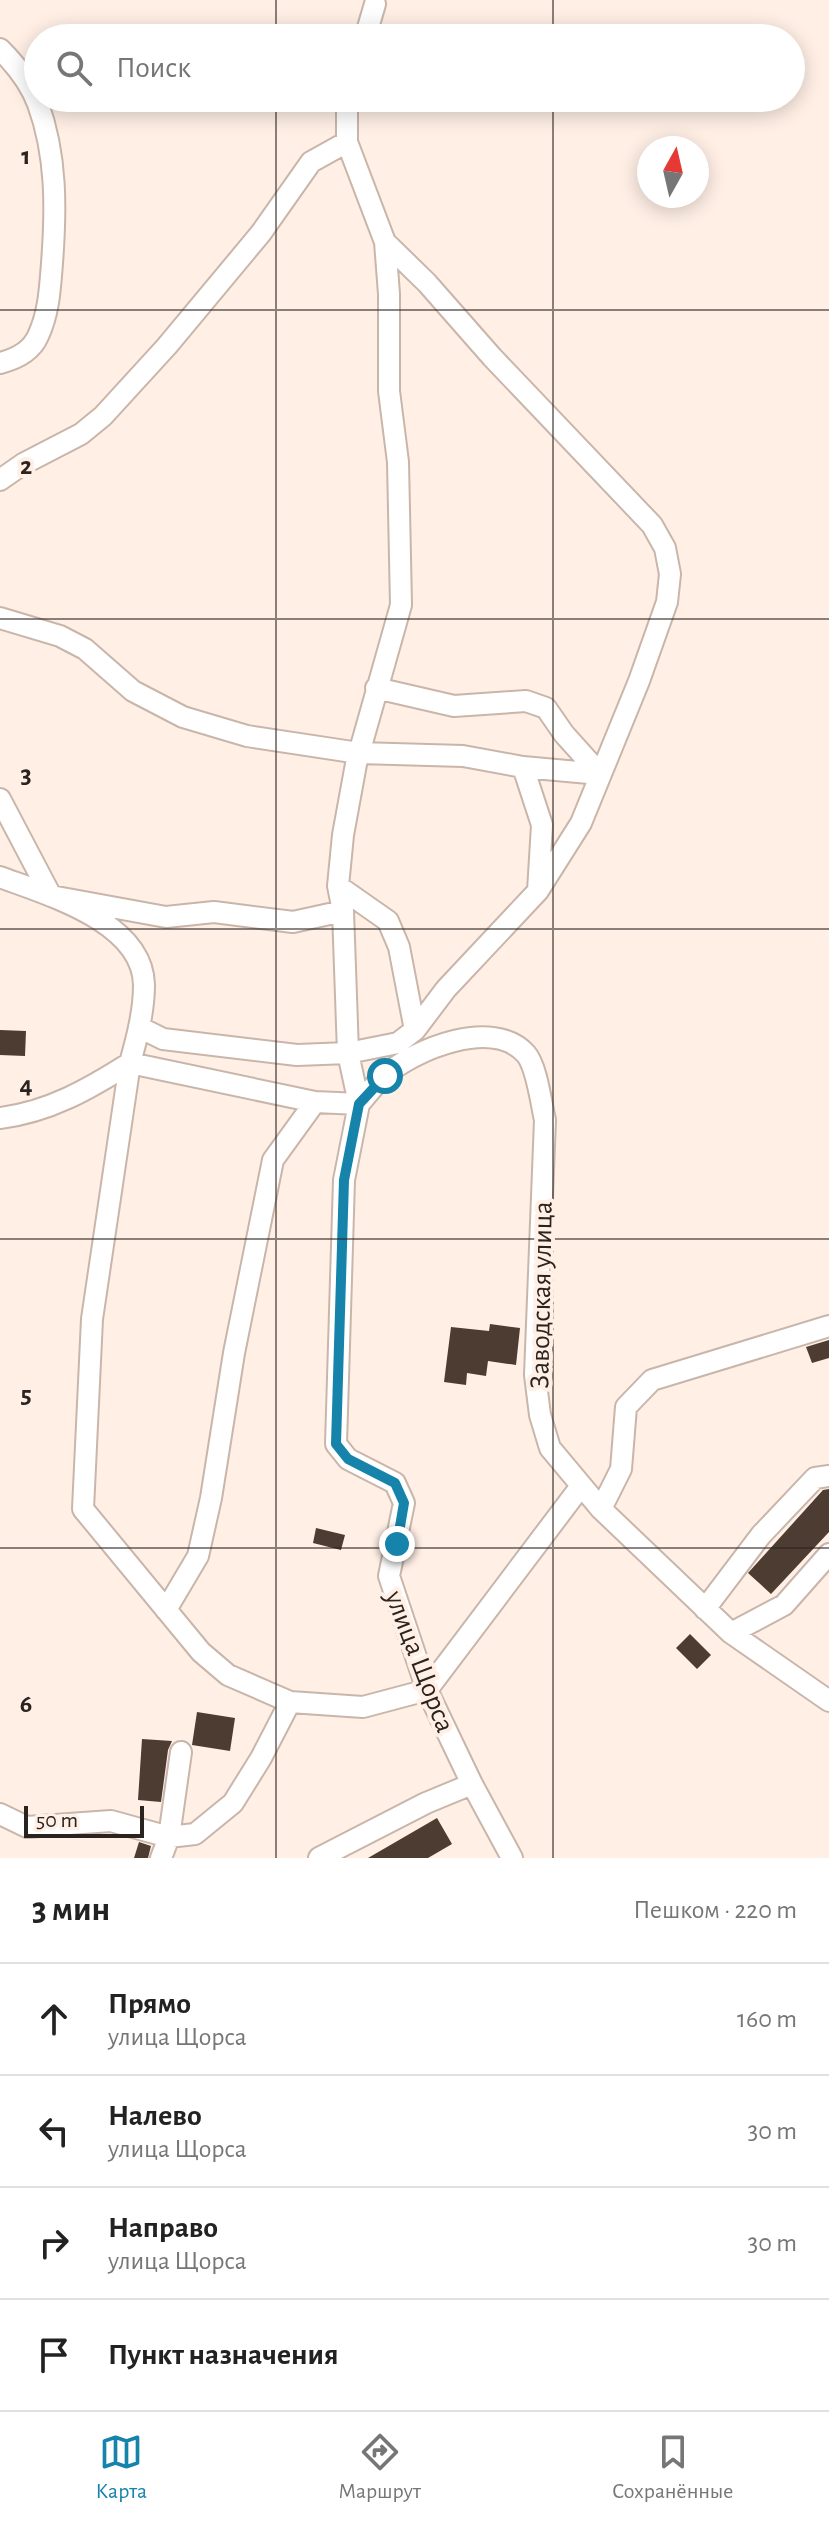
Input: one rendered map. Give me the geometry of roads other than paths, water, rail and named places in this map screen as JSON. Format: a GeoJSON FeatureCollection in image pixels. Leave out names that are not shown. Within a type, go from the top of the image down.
{"type":"FeatureCollection","features":[{"type":"Feature","properties":{"kind":"street"},"geometry":{"type":"LineString","coordinates":[[368,24],[374,1]]}},
{"type":"Feature","properties":{"kind":"street"},"geometry":{"type":"LineString","coordinates":[[0,49],[24,77]]}},
{"type":"Feature","properties":{"kind":"street"},"geometry":{"type":"LineString","coordinates":[[0,363],[20,358],[38,338],[49,305],[56,210],[51,157],[40,112]]}},
{"type":"Feature","properties":{"kind":"street"},"geometry":{"type":"LineString","coordinates":[[0,1118],[61,1103],[130,1063],[315,1102],[359,1104],[348,1053],[343,911],[338,886],[343,835],[359,753],[401,605],[398,462],[389,391],[389,294],[385,242],[347,142],[347,112]]}},
{"type":"Feature","properties":{"kind":"street"},"geometry":{"type":"LineString","coordinates":[[0,480],[23,464],[81,434],[103,416],[167,346],[261,233],[311,162],[347,142]]}},
{"type":"Feature","properties":{"kind":"street"},"geometry":{"type":"LineString","coordinates":[[139,1027],[163,1039],[297,1055],[348,1053],[398,1043],[415,1030],[446,989],[538,891],[581,823],[639,681],[667,602],[670,574],[665,548],[652,525],[492,357],[427,283],[385,242]]}},
{"type":"Feature","properties":{"kind":"street"},"geometry":{"type":"LineString","coordinates":[[0,618],[60,636],[85,649],[133,691],[183,717],[247,736],[359,753],[463,756],[523,767],[600,774]]}},
{"type":"Feature","properties":{"kind":"street"},"geometry":{"type":"LineString","coordinates":[[376,688],[454,706],[526,701],[546,708],[564,734],[600,774]]}},
{"type":"Feature","properties":{"kind":"street"},"geometry":{"type":"LineString","coordinates":[[523,767],[542,825],[538,891]]}},
{"type":"Feature","properties":{"kind":"street"},"geometry":{"type":"LineString","coordinates":[[0,799],[51,896]]}},
{"type":"Feature","properties":{"kind":"street"},"geometry":{"type":"LineString","coordinates":[[0,877],[51,896],[111,926],[135,952],[144,984],[92,1319],[83,1509],[201,1652],[228,1675],[290,1702],[363,1707],[427,1690],[581,1486]]}},
{"type":"Feature","properties":{"kind":"street"},"geometry":{"type":"LineString","coordinates":[[338,886],[388,921],[399,947],[415,1030]]}},
{"type":"Feature","properties":{"kind":"street"},"geometry":{"type":"LineString","coordinates":[[51,896],[166,917],[214,912],[293,922],[343,911]]}},
{"type":"Feature","properties":{"kind":"street","name":"Заводская улица"},"geometry":{"type":"LineString","coordinates":[[359,1104],[385,1076],[414,1055],[468,1038],[492,1037],[527,1055],[545,1120],[535,1375],[540,1415],[550,1448],[601,1509],[731,1633],[829,1701]]}},
{"type":"Feature","properties":{"kind":"street"},"geometry":{"type":"LineString","coordinates":[[166,1610],[198,1556],[211,1498],[234,1353],[273,1160],[315,1102]]}},
{"type":"Feature","properties":{"kind":"street","name":"улица Щорса"},"geometry":{"type":"LineString","coordinates":[[359,1104],[344,1180],[336,1444],[348,1459],[395,1483],[404,1503],[389,1576],[427,1690],[512,1858]]}},
{"type":"Feature","properties":{"kind":"street"},"geometry":{"type":"LineString","coordinates":[[601,1509],[621,1469],[626,1407],[652,1380],[829,1326]]}},
{"type":"Feature","properties":{"kind":"street"},"geometry":{"type":"LineString","coordinates":[[705,1609],[761,1535],[815,1478],[829,1476]]}},
{"type":"Feature","properties":{"kind":"street"},"geometry":{"type":"LineString","coordinates":[[731,1633],[784,1605],[829,1554]]}},
{"type":"Feature","properties":{"kind":"street"},"geometry":{"type":"LineString","coordinates":[[0,1814],[27,1827],[111,1821],[169,1837],[195,1834],[233,1803],[290,1702]]}},
{"type":"Feature","properties":{"kind":"street"},"geometry":{"type":"LineString","coordinates":[[161,1858],[169,1837],[181,1752]]}},
{"type":"Feature","properties":{"kind":"street"},"geometry":{"type":"LineString","coordinates":[[327,1856],[426,1803],[472,1784]]}}]}
